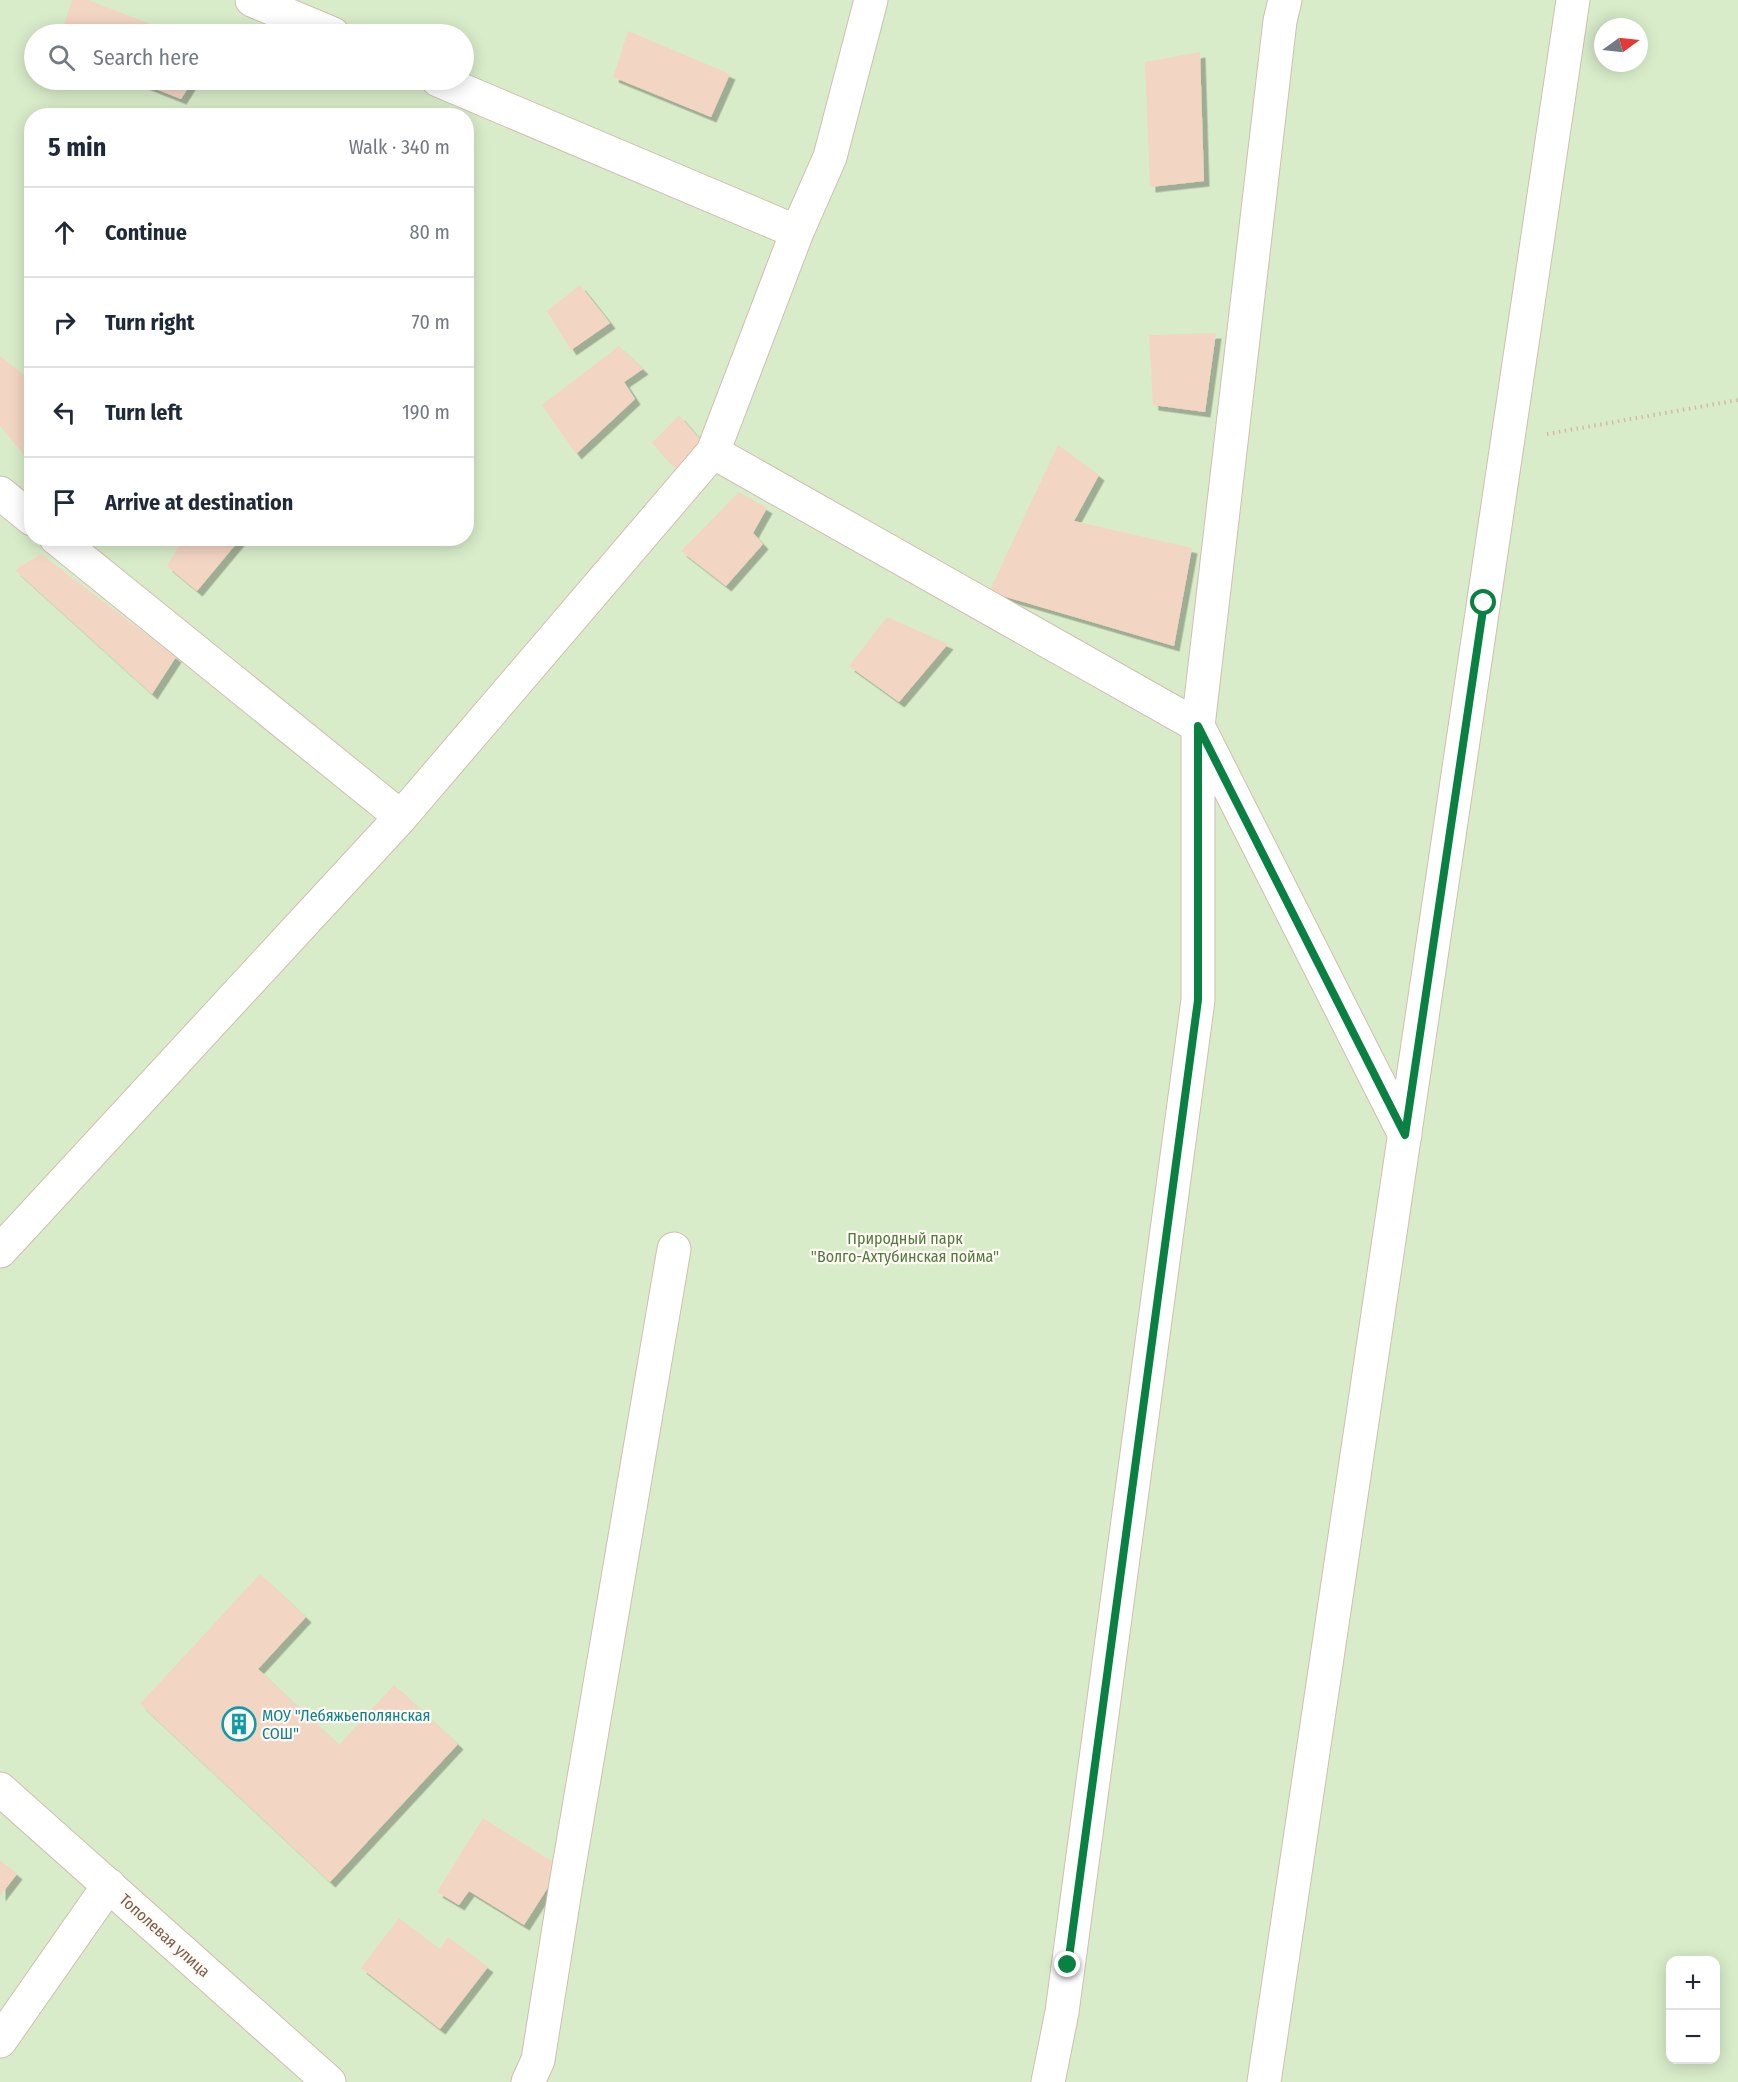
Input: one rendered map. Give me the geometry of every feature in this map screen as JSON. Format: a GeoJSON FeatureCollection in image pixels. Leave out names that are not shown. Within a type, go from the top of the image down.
{"type":"FeatureCollection","features":[{"type":"Feature","properties":{"kind":"street"},"geometry":{"type":"LineString","coordinates":[[252,0],[309,24]]}},
{"type":"Feature","properties":{"kind":"street"},"geometry":{"type":"LineString","coordinates":[[0,1251],[401,817],[713,452],[797,232],[830,157],[871,0]]}},
{"type":"Feature","properties":{"kind":"street"},"geometry":{"type":"LineString","coordinates":[[1048,2082],[1062,2012],[1198,1000],[1198,726],[1280,21],[1285,0]]}},
{"type":"Feature","properties":{"kind":"street"},"geometry":{"type":"LineString","coordinates":[[1264,2082],[1574,0]]}},
{"type":"Feature","properties":{"kind":"street"},"geometry":{"type":"LineString","coordinates":[[462,90],[797,232]]}},
{"type":"Feature","properties":{"kind":"street"},"geometry":{"type":"LineString","coordinates":[[713,452],[1198,726],[1405,1135]]}},
{"type":"Feature","properties":{"kind":"street"},"geometry":{"type":"LineString","coordinates":[[0,493],[24,512]]}},
{"type":"Feature","properties":{"kind":"street"},"geometry":{"type":"LineString","coordinates":[[66,546],[401,817]]}},
{"type":"Feature","properties":{"kind":"street"},"geometry":{"type":"LineString","coordinates":[[528,2082],[538,2060],[674,1249]]}},
{"type":"Feature","properties":{"kind":"street","name":"Тополевая улица"},"geometry":{"type":"LineString","coordinates":[[0,1789],[329,2082]]}},
{"type":"Feature","properties":{"kind":"street"},"geometry":{"type":"LineString","coordinates":[[0,2041],[110,1885]]}},
{"type":"Feature","properties":{"kind":"path"},"geometry":{"type":"LineString","coordinates":[[1508,441],[1738,400]]}},
{"type":"Feature","properties":{"kind":"green space","name":"Природный парк \"Волго-Ахтубинская пойма\""},"geometry":{"type":"Polygon","coordinates":[[[0,0],[1738,0],[1738,2082],[0,2082],[0,0]]]}},
{"type":"Feature","properties":{"kind":"building"},"geometry":{"type":"Polygon","coordinates":[[[72,0],[88,0],[151,24],[64,24],[72,0]]]}},
{"type":"Feature","properties":{"kind":"building"},"geometry":{"type":"Polygon","coordinates":[[[628,31],[730,74],[711,117],[613,77],[628,31]]]}},
{"type":"Feature","properties":{"kind":"building"},"geometry":{"type":"Polygon","coordinates":[[[1200,52],[1204,181],[1150,187],[1145,62],[1200,52]]]}},
{"type":"Feature","properties":{"kind":"building"},"geometry":{"type":"Polygon","coordinates":[[[158,90],[187,90],[181,99],[158,90]]]}},
{"type":"Feature","properties":{"kind":"building"},"geometry":{"type":"Polygon","coordinates":[[[580,285],[610,323],[571,350],[547,311],[580,285]]]}},
{"type":"Feature","properties":{"kind":"building"},"geometry":{"type":"Polygon","coordinates":[[[1216,333],[1205,412],[1153,405],[1149,335],[1216,333]]]}},
{"type":"Feature","properties":{"kind":"building"},"geometry":{"type":"Polygon","coordinates":[[[619,346],[643,369],[624,382],[635,399],[576,454],[542,405],[619,346]]]}},
{"type":"Feature","properties":{"kind":"building"},"geometry":{"type":"Polygon","coordinates":[[[0,356],[24,375],[24,454],[0,426],[0,356]]]}},
{"type":"Feature","properties":{"kind":"building"},"geometry":{"type":"Polygon","coordinates":[[[679,415],[703,443],[677,470],[652,443],[679,415]]]}},
{"type":"Feature","properties":{"kind":"building"},"geometry":{"type":"Polygon","coordinates":[[[1058,445],[1099,475],[1074,521],[1192,548],[1174,646],[989,592],[1058,445]]]}},
{"type":"Feature","properties":{"kind":"building"},"geometry":{"type":"Polygon","coordinates":[[[739,492],[767,508],[753,533],[763,544],[726,586],[681,551],[739,492]]]}},
{"type":"Feature","properties":{"kind":"building"},"geometry":{"type":"Polygon","coordinates":[[[179,546],[234,546],[197,591],[167,566],[179,546]]]}},
{"type":"Feature","properties":{"kind":"building"},"geometry":{"type":"Polygon","coordinates":[[[41,554],[176,657],[152,694],[15,570],[41,554]]]}},
{"type":"Feature","properties":{"kind":"building"},"geometry":{"type":"Polygon","coordinates":[[[887,617],[948,644],[899,702],[849,666],[887,617]]]}},
{"type":"Feature","properties":{"kind":"building","name":"МОУ \"Лебяжьеполянская СОШ\""},"geometry":{"type":"Polygon","coordinates":[[[260,1574],[306,1617],[258,1669],[339,1745],[394,1685],[458,1744],[330,1882],[140,1704],[260,1574]]]}},
{"type":"Feature","properties":{"kind":"building"},"geometry":{"type":"Polygon","coordinates":[[[483,1818],[561,1867],[524,1925],[469,1891],[459,1905],[437,1892],[483,1818]]]}},
{"type":"Feature","properties":{"kind":"building"},"geometry":{"type":"Polygon","coordinates":[[[0,1860],[17,1874],[0,1896],[0,1860]]]}},
{"type":"Feature","properties":{"kind":"building"},"geometry":{"type":"Polygon","coordinates":[[[399,1918],[440,1949],[448,1937],[488,1967],[440,2029],[361,1968],[399,1918]]]}},
{"type":"Feature","properties":{"kind":"place","name":"МОУ \"Лебяжьеполянская СОШ\""},"geometry":{"type":"Point","coordinates":[239,1724]}},
{"type":"Feature","properties":{"kind":"route"},"geometry":{"type":"LineString","coordinates":[[1068,1965],[1198,1000],[1198,726],[1405,1135],[1484,603]]}}]}
